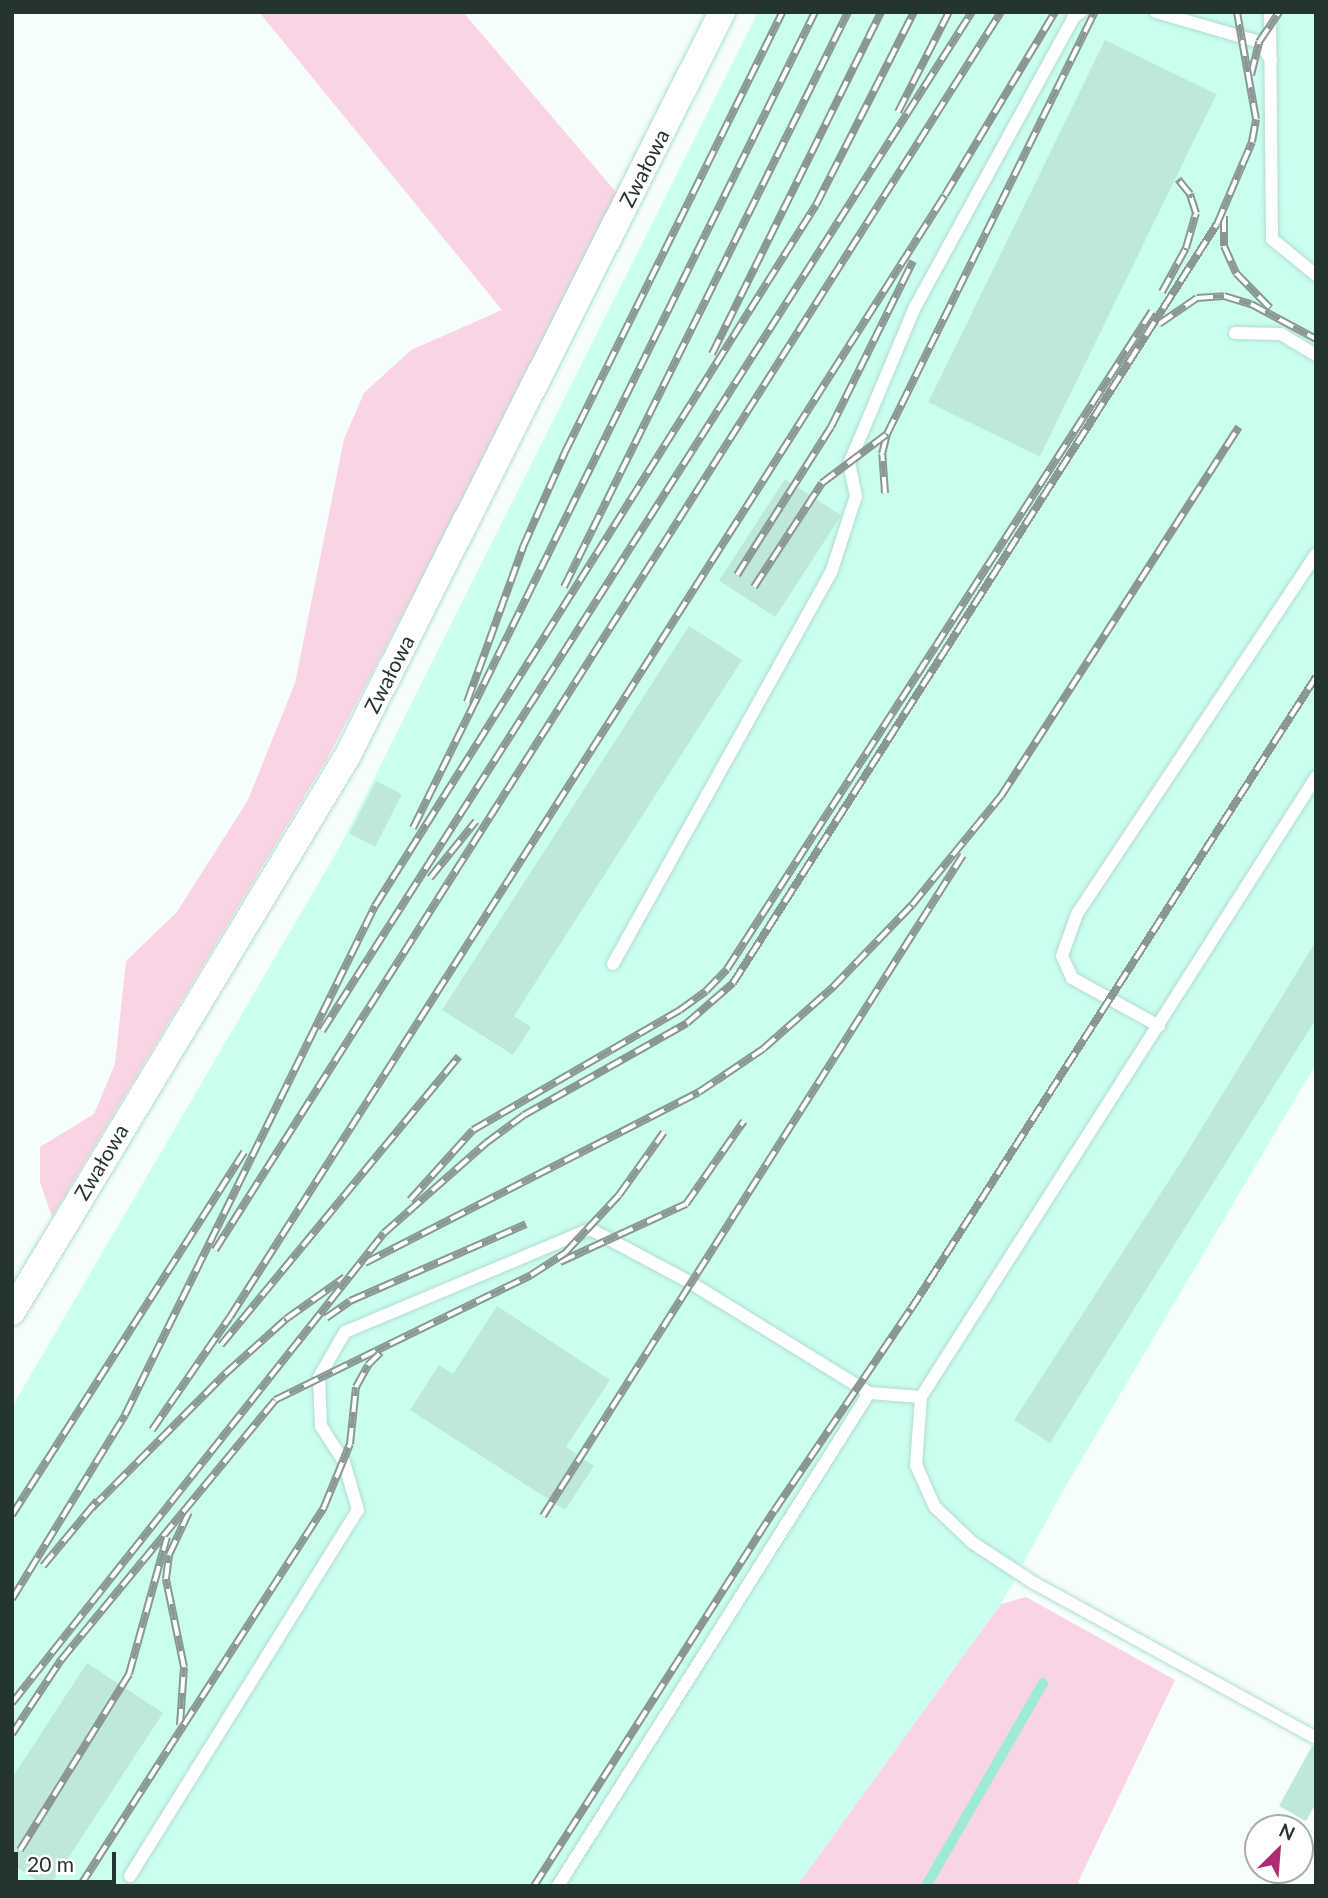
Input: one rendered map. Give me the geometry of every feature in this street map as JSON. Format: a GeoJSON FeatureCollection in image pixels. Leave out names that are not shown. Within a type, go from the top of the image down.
{"type":"FeatureCollection","features":[{"type":"Feature","properties":{"kind":"street","name":"Zwałowa"},"geometry":{"type":"LineString","coordinates":[[12,1312],[348,755],[722,12]]}},
{"type":"Feature","properties":{"kind":"lane"},"geometry":{"type":"LineString","coordinates":[[613,964],[831,573],[856,496],[849,464],[914,309],[1073,18],[1081,12]]}},
{"type":"Feature","properties":{"kind":"lane"},"geometry":{"type":"LineString","coordinates":[[1156,12],[1259,42],[1272,59]]}},
{"type":"Feature","properties":{"kind":"lane"},"geometry":{"type":"LineString","coordinates":[[1270,12],[1272,239],[1316,275]]}},
{"type":"Feature","properties":{"kind":"lane"},"geometry":{"type":"LineString","coordinates":[[1235,333],[1281,334],[1316,355]]}},
{"type":"Feature","properties":{"kind":"lane"},"geometry":{"type":"LineString","coordinates":[[1159,1026],[1072,978],[1062,956],[1077,914],[1316,554]]}},
{"type":"Feature","properties":{"kind":"lane"},"geometry":{"type":"LineString","coordinates":[[1316,777],[921,1397],[916,1465],[935,1507],[973,1542],[1034,1583],[1316,1738]]}},
{"type":"Feature","properties":{"kind":"lane"},"geometry":{"type":"LineString","coordinates":[[130,1876],[358,1510],[344,1462],[321,1426],[319,1377],[345,1332],[590,1229],[691,1283],[869,1393],[921,1397]]}},
{"type":"Feature","properties":{"kind":"lane"},"geometry":{"type":"LineString","coordinates":[[558,1886],[869,1393]]}},
{"type":"Feature","properties":{"kind":"shaded area"},"geometry":{"type":"Polygon","coordinates":[[[259,12],[463,12],[621,198],[328,757],[52,1217],[40,1182],[40,1147],[94,1114],[115,1064],[126,961],[177,912],[248,800],[295,683],[344,439],[364,393],[411,350],[502,310],[259,12]]]}},
{"type":"Feature","properties":{"kind":"shaded area"},"geometry":{"type":"Polygon","coordinates":[[[758,12],[1316,12],[1316,1064],[1064,1489],[1001,1604],[797,1886],[12,1886],[12,1407],[339,848],[758,12]]]}},
{"type":"Feature","properties":{"kind":"shaded area"},"geometry":{"type":"Polygon","coordinates":[[[1026,1597],[1175,1680],[1078,1882],[1083,1886],[797,1886],[1001,1604],[1026,1597]]]}},
{"type":"Feature","properties":{"kind":"building"},"geometry":{"type":"Polygon","coordinates":[[[1105,40],[1216,94],[1040,457],[928,402],[1105,40]]]}},
{"type":"Feature","properties":{"kind":"building"},"geometry":{"type":"Polygon","coordinates":[[[785,479],[841,515],[775,617],[719,580],[785,479]]]}},
{"type":"Feature","properties":{"kind":"building"},"geometry":{"type":"Polygon","coordinates":[[[689,626],[742,660],[514,1016],[531,1027],[513,1055],[442,1010],[689,626]]]}},
{"type":"Feature","properties":{"kind":"building"},"geometry":{"type":"Polygon","coordinates":[[[376,781],[402,794],[375,847],[349,834],[376,781]]]}},
{"type":"Feature","properties":{"kind":"building"},"geometry":{"type":"Polygon","coordinates":[[[1316,941],[1316,1019],[1050,1443],[1014,1420],[1181,1162],[1316,941]]]}},
{"type":"Feature","properties":{"kind":"building"},"geometry":{"type":"Polygon","coordinates":[[[497,1306],[610,1380],[566,1447],[594,1466],[565,1510],[410,1410],[439,1365],[453,1374],[497,1306]]]}},
{"type":"Feature","properties":{"kind":"building"},"geometry":{"type":"Polygon","coordinates":[[[87,1663],[163,1713],[50,1886],[45,1886],[12,1864],[12,1778],[87,1663]]]}},
{"type":"Feature","properties":{"kind":"building"},"geometry":{"type":"Polygon","coordinates":[[[1312,1746],[1316,1747],[1316,1803],[1310,1814],[1293,1814],[1279,1806],[1312,1746]]]}},
{"type":"Feature","properties":{"kind":"waterway"},"geometry":{"type":"LineString","coordinates":[[926,1886],[1043,1683]]}},
{"type":"Feature","properties":{"kind":"railway"},"geometry":{"type":"LineString","coordinates":[[467,702],[523,547],[565,452],[782,12]]}},
{"type":"Feature","properties":{"kind":"railway"},"geometry":{"type":"LineString","coordinates":[[413,828],[815,12]]}},
{"type":"Feature","properties":{"kind":"railway"},"geometry":{"type":"LineString","coordinates":[[564,587],[848,12]]}},
{"type":"Feature","properties":{"kind":"railway"},"geometry":{"type":"LineString","coordinates":[[712,354],[881,12]]}},
{"type":"Feature","properties":{"kind":"railway"},"geometry":{"type":"LineString","coordinates":[[12,1599],[125,1415],[375,906],[816,205],[914,12]]}},
{"type":"Feature","properties":{"kind":"railway"},"geometry":{"type":"LineString","coordinates":[[898,112],[949,12]]}},
{"type":"Feature","properties":{"kind":"railway"},"geometry":{"type":"LineString","coordinates":[[322,1031],[972,12]]}},
{"type":"Feature","properties":{"kind":"railway"},"geometry":{"type":"LineString","coordinates":[[215,1250],[1001,12]]}},
{"type":"Feature","properties":{"kind":"railway"},"geometry":{"type":"LineString","coordinates":[[152,1430],[230,1317],[945,195],[1055,12]]}},
{"type":"Feature","properties":{"kind":"railway"},"geometry":{"type":"LineString","coordinates":[[885,493],[882,454],[887,434],[1095,12]]}},
{"type":"Feature","properties":{"kind":"railway"},"geometry":{"type":"LineString","coordinates":[[12,1703],[384,1233],[486,1143],[524,1115],[687,1023],[733,983],[1217,224],[1252,142],[1256,119],[1237,12]]}},
{"type":"Feature","properties":{"kind":"railway"},"geometry":{"type":"LineString","coordinates":[[1251,75],[1259,42],[1279,12]]}},
{"type":"Feature","properties":{"kind":"railway"},"geometry":{"type":"LineString","coordinates":[[1162,292],[1186,248],[1196,213],[1190,194],[1178,179]]}},
{"type":"Feature","properties":{"kind":"railway"},"geometry":{"type":"LineString","coordinates":[[1224,216],[1224,246],[1236,273],[1270,308]]}},
{"type":"Feature","properties":{"kind":"railway"},"geometry":{"type":"LineString","coordinates":[[737,575],[831,427],[913,261]]}},
{"type":"Feature","properties":{"kind":"railway"},"geometry":{"type":"LineString","coordinates":[[1159,324],[1197,298],[1224,296],[1251,304],[1316,339]]}},
{"type":"Feature","properties":{"kind":"railway"},"geometry":{"type":"LineString","coordinates":[[410,1200],[473,1130],[680,1010],[706,991],[727,969],[1152,311]]}},
{"type":"Feature","properties":{"kind":"railway"},"geometry":{"type":"LineString","coordinates":[[365,1263],[699,1092],[763,1049],[833,987],[912,905],[1001,796],[1239,427]]}},
{"type":"Feature","properties":{"kind":"railway"},"geometry":{"type":"LineString","coordinates":[[754,587],[822,483],[887,434]]}},
{"type":"Feature","properties":{"kind":"railway"},"geometry":{"type":"LineString","coordinates":[[534,1886],[774,1511],[911,1309],[1316,677]]}},
{"type":"Feature","properties":{"kind":"railway"},"geometry":{"type":"LineString","coordinates":[[430,878],[476,821]]}},
{"type":"Feature","properties":{"kind":"railway"},"geometry":{"type":"LineString","coordinates":[[543,1516],[963,855]]}},
{"type":"Feature","properties":{"kind":"railway"},"geometry":{"type":"LineString","coordinates":[[221,1345],[459,1056]]}},
{"type":"Feature","properties":{"kind":"railway"},"geometry":{"type":"LineString","coordinates":[[560,1262],[686,1204],[744,1121]]}},
{"type":"Feature","properties":{"kind":"railway"},"geometry":{"type":"LineString","coordinates":[[12,1734],[61,1660],[275,1400],[531,1275],[565,1253],[619,1195],[664,1132]]}},
{"type":"Feature","properties":{"kind":"railway"},"geometry":{"type":"LineString","coordinates":[[12,1515],[244,1152]]}},
{"type":"Feature","properties":{"kind":"railway"},"geometry":{"type":"LineString","coordinates":[[326,1318],[350,1301],[526,1224]]}},
{"type":"Feature","properties":{"kind":"railway"},"geometry":{"type":"LineString","coordinates":[[92,1508],[225,1374],[286,1319],[345,1277]]}},
{"type":"Feature","properties":{"kind":"railway"},"geometry":{"type":"LineString","coordinates":[[80,1886],[324,1507],[350,1444],[356,1387],[368,1365],[381,1352]]}},
{"type":"Feature","properties":{"kind":"railway"},"geometry":{"type":"LineString","coordinates":[[43,1566],[97,1501]]}},
{"type":"Feature","properties":{"kind":"railway"},"geometry":{"type":"LineString","coordinates":[[180,1725],[184,1667],[166,1579],[169,1555],[189,1512]]}},
{"type":"Feature","properties":{"kind":"railway"},"geometry":{"type":"LineString","coordinates":[[20,1850],[129,1674],[167,1537]]}}]}
